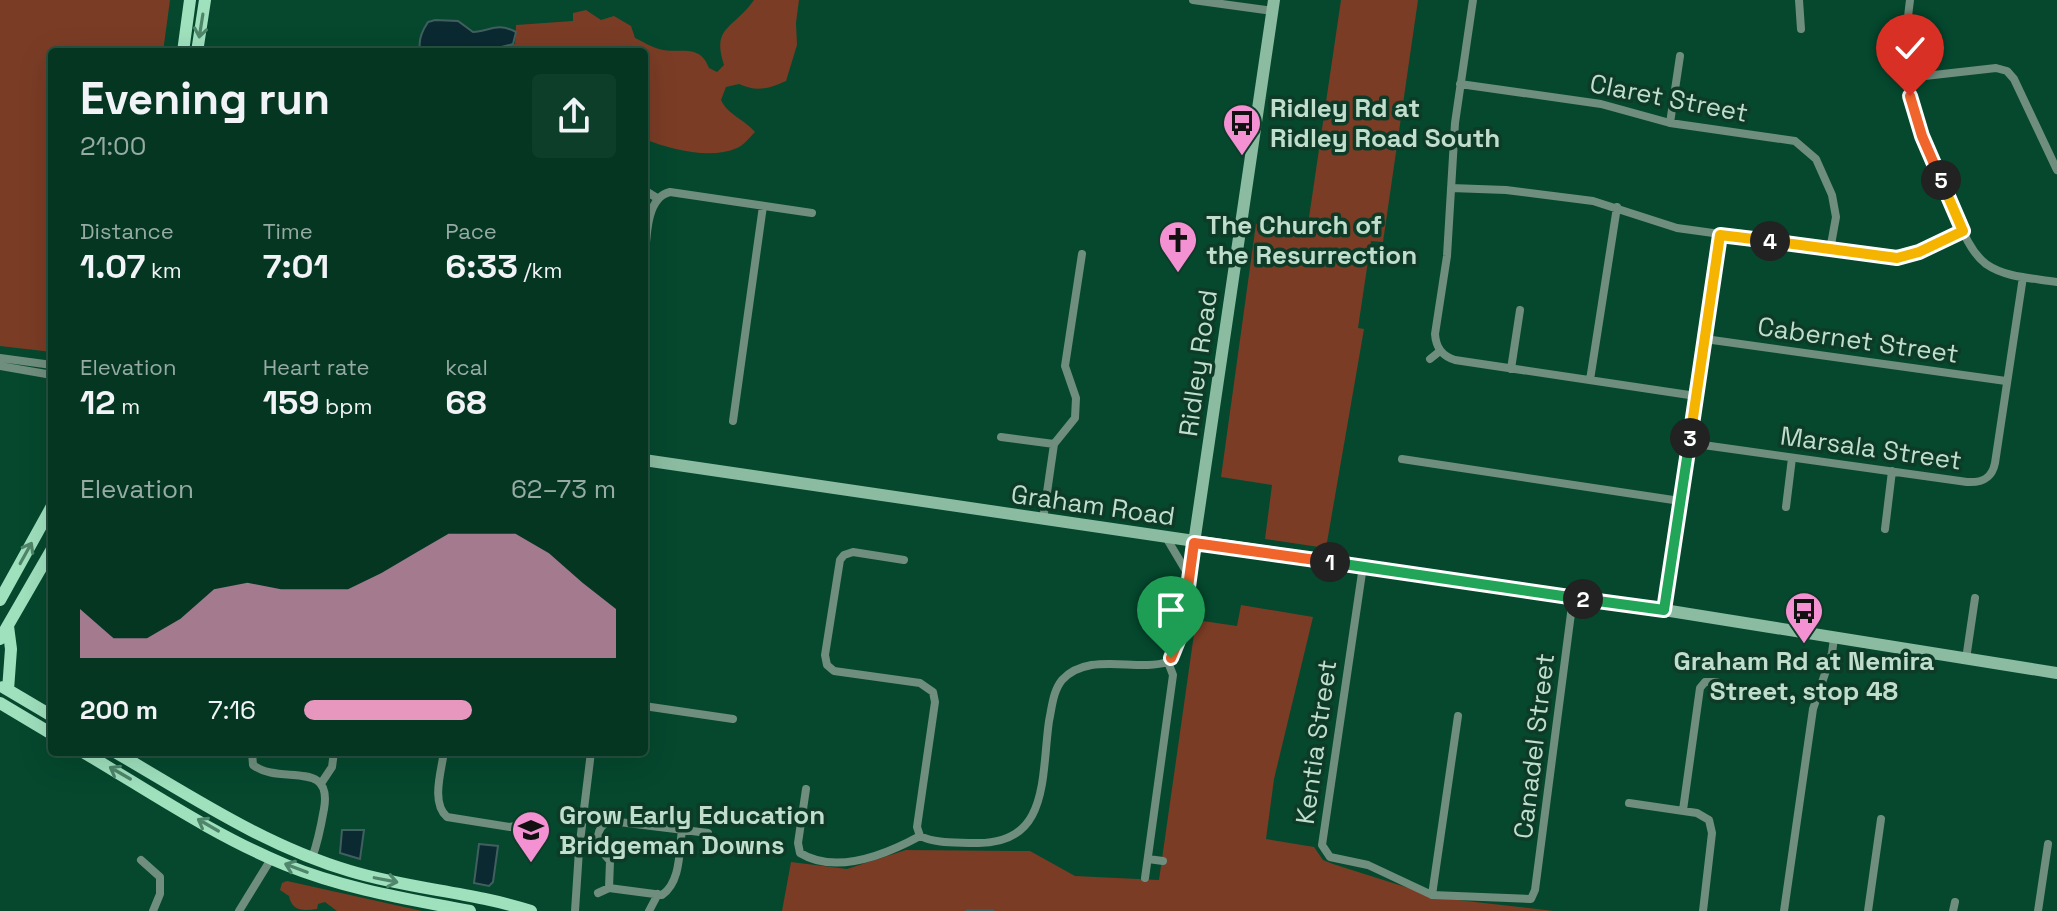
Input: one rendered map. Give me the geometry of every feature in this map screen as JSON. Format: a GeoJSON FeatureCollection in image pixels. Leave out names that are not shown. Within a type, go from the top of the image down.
{"type":"FeatureCollection","features":[{"type":"Feature","properties":{"kind":"main road"},"geometry":{"type":"LineString","coordinates":[[184,48],[190,0]]}},
{"type":"Feature","properties":{"kind":"main road"},"geometry":{"type":"LineString","coordinates":[[198,48],[205,0]]}},
{"type":"Feature","properties":{"kind":"main road"},"geometry":{"type":"LineString","coordinates":[[0,600],[48,513]]}},
{"type":"Feature","properties":{"kind":"main road"},"geometry":{"type":"LineString","coordinates":[[0,639],[48,556]]}},
{"type":"Feature","properties":{"kind":"main road"},"geometry":{"type":"LineString","coordinates":[[8,626],[11,649],[4,688],[48,714]]}},
{"type":"Feature","properties":{"kind":"main road"},"geometry":{"type":"LineString","coordinates":[[4,708],[48,732]]}},
{"type":"Feature","properties":{"kind":"main road"},"geometry":{"type":"LineString","coordinates":[[95,756],[271,859],[340,883],[470,911]]}},
{"type":"Feature","properties":{"kind":"main road"},"geometry":{"type":"LineString","coordinates":[[122,756],[248,829],[312,858],[371,877],[531,911]]}},
{"type":"Feature","properties":{"kind":"street"},"geometry":{"type":"LineString","coordinates":[[1193,0],[1274,6]]}},
{"type":"Feature","properties":{"kind":"street"},"geometry":{"type":"LineString","coordinates":[[1473,0],[1452,147],[1447,256],[1435,334],[1440,351],[1455,360],[1696,396]]}},
{"type":"Feature","properties":{"kind":"street"},"geometry":{"type":"LineString","coordinates":[[1799,0],[1801,29]]}},
{"type":"Feature","properties":{"kind":"street"},"geometry":{"type":"LineString","coordinates":[[1910,0],[1905,41],[1907,78],[1922,136],[1963,231],[1973,250],[1987,265],[2023,277],[2057,282]]}},
{"type":"Feature","properties":{"kind":"street","name":"Ridley Road"},"geometry":{"type":"LineString","coordinates":[[1194,543],[1274,6]]}},
{"type":"Feature","properties":{"kind":"street"},"geometry":{"type":"LineString","coordinates":[[1670,123],[1680,56]]}},
{"type":"Feature","properties":{"kind":"street"},"geometry":{"type":"LineString","coordinates":[[1907,78],[1990,68],[2007,71],[2014,79],[2057,170]]}},
{"type":"Feature","properties":{"kind":"street","name":"Claret Street"},"geometry":{"type":"LineString","coordinates":[[1460,84],[1601,104],[1670,123],[1784,139],[1804,146],[1816,159],[1835,206],[1830,250]]}},
{"type":"Feature","properties":{"kind":"street"},"geometry":{"type":"LineString","coordinates":[[1451,188],[1526,192],[1617,207],[1677,228],[1897,258],[1919,252],[1963,231]]}},
{"type":"Feature","properties":{"kind":"street"},"geometry":{"type":"LineString","coordinates":[[648,192],[657,198]]}},
{"type":"Feature","properties":{"kind":"street"},"geometry":{"type":"LineString","coordinates":[[648,238],[652,206],[657,198],[670,192],[812,213]]}},
{"type":"Feature","properties":{"kind":"street"},"geometry":{"type":"LineString","coordinates":[[733,421],[763,206]]}},
{"type":"Feature","properties":{"kind":"street"},"geometry":{"type":"LineString","coordinates":[[1590,380],[1617,207]]}},
{"type":"Feature","properties":{"kind":"street"},"geometry":{"type":"LineString","coordinates":[[1664,610],[1720,235]]}},
{"type":"Feature","properties":{"kind":"street"},"geometry":{"type":"LineString","coordinates":[[1043,520],[1054,444],[1075,418],[1076,398],[1065,366],[1082,254]]}},
{"type":"Feature","properties":{"kind":"street","name":"Marsala Street"},"geometry":{"type":"LineString","coordinates":[[1689,443],[1974,483],[1988,477],[1995,463],[2023,277]]}},
{"type":"Feature","properties":{"kind":"street"},"geometry":{"type":"LineString","coordinates":[[1511,369],[1520,310]]}},
{"type":"Feature","properties":{"kind":"street","name":"Cabernet Street"},"geometry":{"type":"LineString","coordinates":[[1705,339],[2006,381]]}},
{"type":"Feature","properties":{"kind":"street"},"geometry":{"type":"LineString","coordinates":[[1430,359],[1440,351]]}},
{"type":"Feature","properties":{"kind":"street"},"geometry":{"type":"LineString","coordinates":[[0,358],[48,364]]}},
{"type":"Feature","properties":{"kind":"street"},"geometry":{"type":"LineString","coordinates":[[0,366],[48,374]]}},
{"type":"Feature","properties":{"kind":"street"},"geometry":{"type":"LineString","coordinates":[[1001,437],[1054,444]]}},
{"type":"Feature","properties":{"kind":"street"},"geometry":{"type":"LineString","coordinates":[[1786,507],[1792,458]]}},
{"type":"Feature","properties":{"kind":"street"},"geometry":{"type":"LineString","coordinates":[[1402,459],[1680,501]]}},
{"type":"Feature","properties":{"kind":"street","name":"Graham Road"},"geometry":{"type":"LineString","coordinates":[[648,461],[1664,610],[2057,673]]}},
{"type":"Feature","properties":{"kind":"street"},"geometry":{"type":"LineString","coordinates":[[1885,529],[1892,471]]}},
{"type":"Feature","properties":{"kind":"street"},"geometry":{"type":"LineString","coordinates":[[1167,539],[1190,577]]}},
{"type":"Feature","properties":{"kind":"street"},"geometry":{"type":"LineString","coordinates":[[1145,878],[1173,675],[1168,662],[1182,631],[1194,543]]}},
{"type":"Feature","properties":{"kind":"street"},"geometry":{"type":"LineString","coordinates":[[904,560],[853,552],[844,555],[840,560],[825,655],[827,665],[834,671],[920,683],[933,692],[935,702],[917,827],[920,836]]}},
{"type":"Feature","properties":{"kind":"street","name":"Kentia Street"},"geometry":{"type":"LineString","coordinates":[[1363,566],[1322,845],[1330,857],[1368,865],[1432,895],[1531,899]]}},
{"type":"Feature","properties":{"kind":"street","name":"Canadel Street"},"geometry":{"type":"LineString","coordinates":[[1531,899],[1535,890],[1573,598]]}},
{"type":"Feature","properties":{"kind":"street"},"geometry":{"type":"LineString","coordinates":[[1966,659],[1975,598]]}},
{"type":"Feature","properties":{"kind":"street"},"geometry":{"type":"LineString","coordinates":[[1784,911],[1813,709],[1834,638]]}},
{"type":"Feature","properties":{"kind":"street"},"geometry":{"type":"LineString","coordinates":[[806,789],[798,843],[800,853],[808,858],[842,863],[855,861],[920,836],[932,841],[996,844],[1025,829],[1036,810],[1053,697],[1062,680],[1081,667],[1107,663],[1141,667],[1168,662]]}},
{"type":"Feature","properties":{"kind":"street"},"geometry":{"type":"LineString","coordinates":[[1683,810],[1700,688],[1705,682],[1717,682],[1730,689]]}},
{"type":"Feature","properties":{"kind":"street"},"geometry":{"type":"LineString","coordinates":[[648,707],[733,719]]}},
{"type":"Feature","properties":{"kind":"street"},"geometry":{"type":"LineString","coordinates":[[1432,895],[1458,716]]}},
{"type":"Feature","properties":{"kind":"street"},"geometry":{"type":"LineString","coordinates":[[252,756],[253,765],[262,772],[322,782],[326,791],[325,804],[312,858]]}},
{"type":"Feature","properties":{"kind":"street"},"geometry":{"type":"LineString","coordinates":[[322,782],[332,767],[333,756]]}},
{"type":"Feature","properties":{"kind":"street"},"geometry":{"type":"LineString","coordinates":[[444,756],[438,802],[440,811],[447,817],[510,827],[535,822]]}},
{"type":"Feature","properties":{"kind":"street"},"geometry":{"type":"LineString","coordinates":[[575,911],[591,756]]}},
{"type":"Feature","properties":{"kind":"street"},"geometry":{"type":"LineString","coordinates":[[1629,803],[1683,810],[1704,816],[1712,826],[1703,911]]}},
{"type":"Feature","properties":{"kind":"street"},"geometry":{"type":"LineString","coordinates":[[1868,911],[1881,819]]}},
{"type":"Feature","properties":{"kind":"street"},"geometry":{"type":"LineString","coordinates":[[609,888],[610,861],[598,847],[599,829],[611,821],[708,833]]}},
{"type":"Feature","properties":{"kind":"street"},"geometry":{"type":"LineString","coordinates":[[598,893],[609,888],[667,893],[673,883],[682,830]]}},
{"type":"Feature","properties":{"kind":"street"},"geometry":{"type":"LineString","coordinates":[[2038,911],[2048,844]]}},
{"type":"Feature","properties":{"kind":"street"},"geometry":{"type":"LineString","coordinates":[[579,850],[598,847]]}},
{"type":"Feature","properties":{"kind":"street"},"geometry":{"type":"LineString","coordinates":[[239,911],[271,859]]}},
{"type":"Feature","properties":{"kind":"street"},"geometry":{"type":"LineString","coordinates":[[1148,859],[1163,861]]}},
{"type":"Feature","properties":{"kind":"street"},"geometry":{"type":"LineString","coordinates":[[141,860],[160,877],[160,894],[153,911]]}},
{"type":"Feature","properties":{"kind":"street"},"geometry":{"type":"LineString","coordinates":[[649,911],[658,894]]}},
{"type":"Feature","properties":{"kind":"shaded area"},"geometry":{"type":"Polygon","coordinates":[[[0,0],[170,0],[164,48],[48,48],[48,352],[0,346],[0,0]]]}},
{"type":"Feature","properties":{"kind":"shaded area"},"geometry":{"type":"Polygon","coordinates":[[[754,0],[799,0],[797,45],[786,81],[762,88],[739,84],[726,87],[721,100],[724,105],[755,132],[740,147],[715,153],[690,152],[648,140],[648,48],[496,48],[515,44],[516,25],[573,21],[573,13],[586,10],[601,20],[614,16],[631,26],[635,38],[656,48],[694,52],[717,72],[724,65],[720,42],[723,35],[754,0]]]}},
{"type":"Feature","properties":{"kind":"shaded area"},"geometry":{"type":"Polygon","coordinates":[[[1341,0],[1418,0],[1383,242],[1371,241],[1358,328],[1364,329],[1326,548],[1265,539],[1272,485],[1221,477],[1256,224],[1307,231],[1341,0]]]}},
{"type":"Feature","properties":{"kind":"shaded area"},"geometry":{"type":"Polygon","coordinates":[[[1241,605],[1313,617],[1274,779],[1266,839],[1314,847],[1323,860],[1440,898],[1554,911],[782,911],[791,862],[847,869],[906,850],[1030,851],[1075,876],[1159,880],[1196,620],[1237,626],[1241,605]]]}},
{"type":"Feature","properties":{"kind":"shaded area"},"geometry":{"type":"Polygon","coordinates":[[[287,881],[422,911],[337,911],[325,902],[318,904],[317,909],[298,909],[289,896],[280,890],[282,883],[287,881]]]}},
{"type":"Feature","properties":{"kind":"water"},"geometry":{"type":"Polygon","coordinates":[[[458,21],[473,32],[499,27],[516,32],[513,44],[496,48],[420,48],[422,33],[428,22],[458,21]]]}},
{"type":"Feature","properties":{"kind":"water"},"geometry":{"type":"Polygon","coordinates":[[[342,830],[364,830],[360,859],[340,853],[342,830]]]}},
{"type":"Feature","properties":{"kind":"water"},"geometry":{"type":"Polygon","coordinates":[[[479,844],[498,846],[493,882],[489,886],[474,883],[479,844]]]}},
{"type":"Feature","properties":{"kind":"waterway"},"geometry":{"type":"LineString","coordinates":[[967,911],[993,911]]}},
{"type":"Feature","properties":{"kind":"place","name":"Ridley Rd at Ridley Road South"},"geometry":{"type":"Point","coordinates":[1242,157]}},
{"type":"Feature","properties":{"kind":"place","name":"The Church of the Resurrection"},"geometry":{"type":"Point","coordinates":[1178,274]}},
{"type":"Feature","properties":{"kind":"place","name":"Graham Rd at Nemira Street, stop 48"},"geometry":{"type":"Point","coordinates":[1804,645]}},
{"type":"Feature","properties":{"kind":"place","name":"Grow Early Education Bridgeman Downs"},"geometry":{"type":"Point","coordinates":[531,864]}},
{"type":"Feature","properties":{"kind":"route"},"geometry":{"type":"LineString","coordinates":[[1171,658],[1182,631],[1194,543],[1664,610],[1720,235],[1897,258],[1919,252],[1963,231],[1922,136],[1910,96]]}}]}
